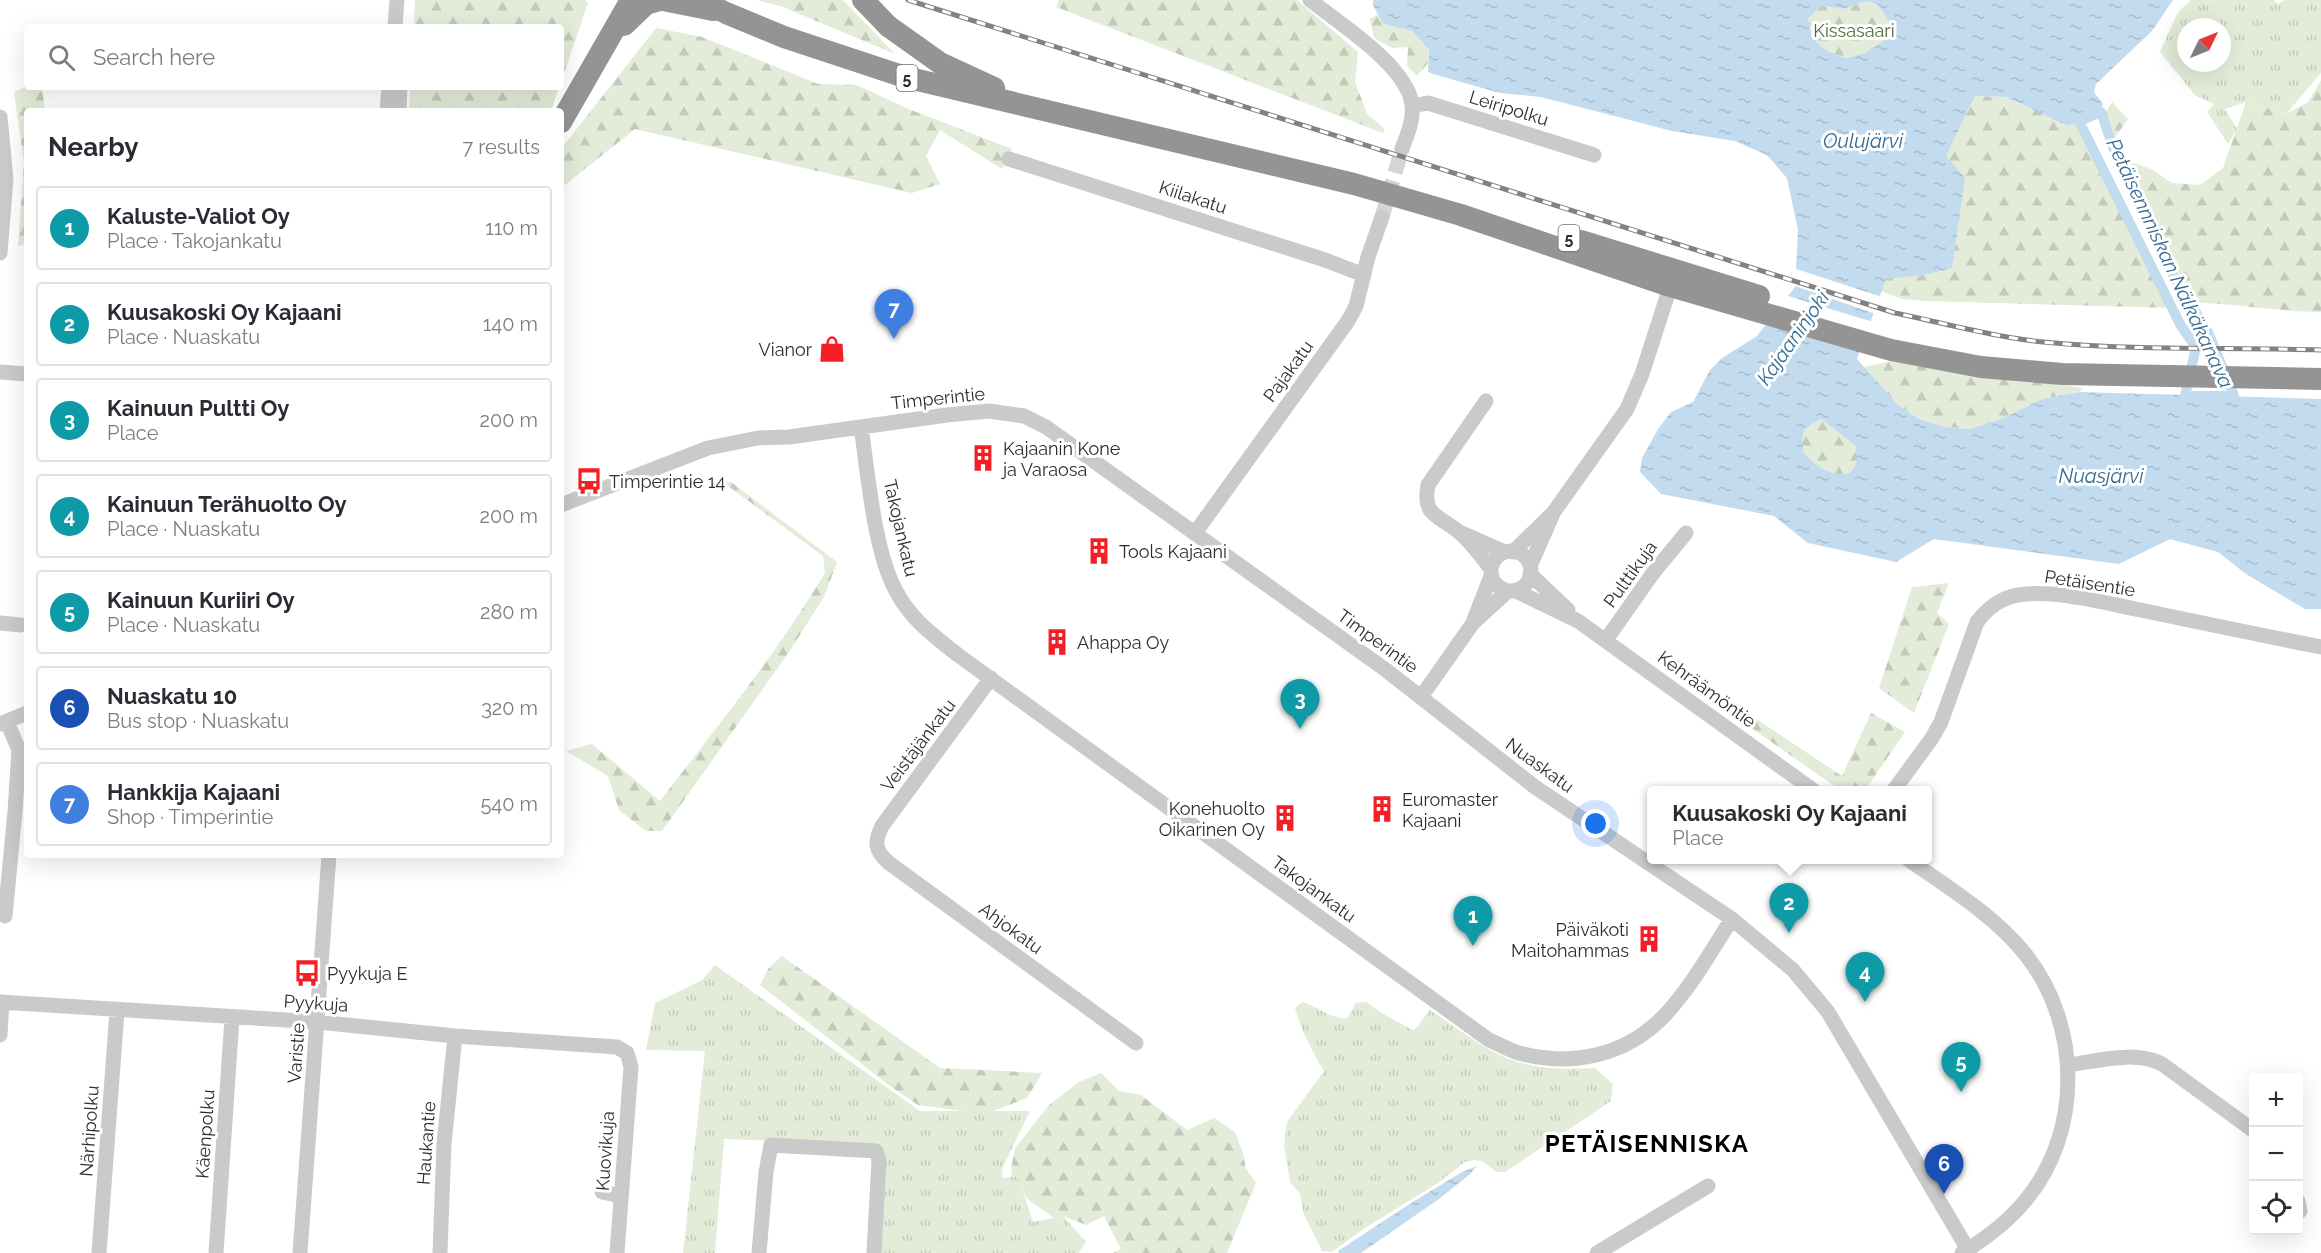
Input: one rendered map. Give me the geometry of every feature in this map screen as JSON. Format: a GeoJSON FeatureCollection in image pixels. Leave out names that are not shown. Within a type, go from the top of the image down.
{"type":"FeatureCollection","features":[{"type":"Feature","properties":{"kind":"highway"},"geometry":{"type":"LineString","coordinates":[[610,35],[619,0]]}},
{"type":"Feature","properties":{"kind":"highway"},"geometry":{"type":"LineString","coordinates":[[564,117],[631,0]]}},
{"type":"Feature","properties":{"kind":"highway"},"geometry":{"type":"LineString","coordinates":[[610,35],[646,4],[662,0],[726,13]]}},
{"type":"Feature","properties":{"kind":"highway","name":"5"},"geometry":{"type":"LineString","coordinates":[[700,0],[784,37],[905,77],[1354,184],[1461,215],[1527,227],[1673,278],[1893,345],[2062,374],[2321,380]]}},
{"type":"Feature","properties":{"kind":"highway"},"geometry":{"type":"LineString","coordinates":[[863,0],[888,26],[940,63],[1033,106]]}},
{"type":"Feature","properties":{"kind":"street"},"geometry":{"type":"LineString","coordinates":[[395,24],[397,0]]}},
{"type":"Feature","properties":{"kind":"street"},"geometry":{"type":"LineString","coordinates":[[404,0],[404,24]]}},
{"type":"Feature","properties":{"kind":"street"},"geometry":{"type":"LineString","coordinates":[[1310,0],[1385,60],[1399,74],[1409,90],[1412,106],[1411,121],[1402,149]]}},
{"type":"Feature","properties":{"kind":"street"},"geometry":{"type":"LineString","coordinates":[[387,108],[389,90]]}},
{"type":"Feature","properties":{"kind":"street"},"geometry":{"type":"LineString","coordinates":[[399,108],[400,90]]}},
{"type":"Feature","properties":{"kind":"street","name":"Leiripolku"},"geometry":{"type":"LineString","coordinates":[[1412,106],[1428,103],[1594,155]]}},
{"type":"Feature","properties":{"kind":"street"},"geometry":{"type":"LineString","coordinates":[[0,117],[6,179],[0,253]]}},
{"type":"Feature","properties":{"kind":"street","name":"Kiilakatu"},"geometry":{"type":"LineString","coordinates":[[1009,159],[1325,260],[1364,275]]}},
{"type":"Feature","properties":{"kind":"street","name":"Pajakatu"},"geometry":{"type":"LineString","coordinates":[[1195,533],[1348,321],[1356,306],[1382,218]]}},
{"type":"Feature","properties":{"kind":"street"},"geometry":{"type":"LineString","coordinates":[[1421,697],[1473,622],[1496,558],[1509,552],[1553,513],[1627,409],[1642,374],[1673,278]]}},
{"type":"Feature","properties":{"kind":"street"},"geometry":{"type":"LineString","coordinates":[[0,372],[24,374]]}},
{"type":"Feature","properties":{"kind":"street"},"geometry":{"type":"LineString","coordinates":[[1486,401],[1428,485],[1425,500],[1431,512],[1459,532],[1491,572],[1497,586],[1512,591]]}},
{"type":"Feature","properties":{"kind":"street","name":"Timperintie"},"geometry":{"type":"LineString","coordinates":[[564,504],[708,447],[758,438],[789,437],[989,411],[1024,416],[1046,427],[1421,697]]}},
{"type":"Feature","properties":{"kind":"street","name":"Takojankatu"},"geometry":{"type":"LineString","coordinates":[[861,427],[886,567],[895,590],[919,623],[933,636],[1489,1040],[1518,1052],[1570,1059],[1601,1054],[1636,1040],[1664,1016],[1676,1002],[1732,919]]}},
{"type":"Feature","properties":{"kind":"street"},"geometry":{"type":"LineString","coordinates":[[1473,622],[1512,591],[1526,585],[1553,513]]}},
{"type":"Feature","properties":{"kind":"street"},"geometry":{"type":"LineString","coordinates":[[1459,532],[1524,556],[1530,570]]}},
{"type":"Feature","properties":{"kind":"street","name":"Pulttikuja"},"geometry":{"type":"LineString","coordinates":[[1606,640],[1653,573],[1686,533]]}},
{"type":"Feature","properties":{"kind":"street","name":"Kehräämöntie"},"geometry":{"type":"LineString","coordinates":[[1530,570],[1578,621]]}},
{"type":"Feature","properties":{"kind":"street","name":"Kehräämöntie"},"geometry":{"type":"LineString","coordinates":[[1512,591],[1578,621],[1807,786]]}},
{"type":"Feature","properties":{"kind":"street","name":"Petäisentie"},"geometry":{"type":"LineString","coordinates":[[1897,786],[1941,722],[1977,622],[1986,611],[1999,601],[2008,598],[2032,594],[2080,598],[2321,647]]}},
{"type":"Feature","properties":{"kind":"street"},"geometry":{"type":"LineString","coordinates":[[0,623],[21,625]]}},
{"type":"Feature","properties":{"kind":"street","name":"Veistäjänkatu"},"geometry":{"type":"LineString","coordinates":[[877,835],[882,825],[992,678]]}},
{"type":"Feature","properties":{"kind":"street","name":"Nuaskatu"},"geometry":{"type":"LineString","coordinates":[[1421,697],[1535,787],[1647,862]]}},
{"type":"Feature","properties":{"kind":"street"},"geometry":{"type":"LineString","coordinates":[[5,916],[19,750],[3,723],[24,714]]}},
{"type":"Feature","properties":{"kind":"street","name":"Ahjokatu"},"geometry":{"type":"LineString","coordinates":[[877,835],[878,851],[889,863],[1136,1043]]}},
{"type":"Feature","properties":{"kind":"street","name":"Varistie"},"geometry":{"type":"LineString","coordinates":[[300,1253],[329,858]]}},
{"type":"Feature","properties":{"kind":"street","name":"Nuaskatu"},"geometry":{"type":"LineString","coordinates":[[1650,864],[1732,919],[1792,970],[1828,1012],[1967,1252]]}},
{"type":"Feature","properties":{"kind":"street"},"geometry":{"type":"LineString","coordinates":[[1916,864],[1976,908],[2014,941],[2027,957],[2040,976],[2056,1010],[2068,1065],[2068,1099],[2058,1142],[2044,1173],[2026,1201],[1990,1235],[1967,1252]]}},
{"type":"Feature","properties":{"kind":"street"},"geometry":{"type":"LineString","coordinates":[[0,1035],[1,1002]]}},
{"type":"Feature","properties":{"kind":"street","name":"Pyykuja"},"geometry":{"type":"LineString","coordinates":[[1,1002],[318,1022],[455,1036],[616,1047],[627,1053]]}},
{"type":"Feature","properties":{"kind":"street","name":"Närhipolku"},"geometry":{"type":"LineString","coordinates":[[99,1253],[117,1011]]}},
{"type":"Feature","properties":{"kind":"street","name":"Käenpolku"},"geometry":{"type":"LineString","coordinates":[[216,1253],[232,1018]]}},
{"type":"Feature","properties":{"kind":"street","name":"Haukantie"},"geometry":{"type":"LineString","coordinates":[[440,1253],[444,1144],[455,1036]]}},
{"type":"Feature","properties":{"kind":"street","name":"Kuovikuja"},"geometry":{"type":"LineString","coordinates":[[617,1253],[631,1067],[627,1053]]}},
{"type":"Feature","properties":{"kind":"street"},"geometry":{"type":"LineString","coordinates":[[2068,1065],[2129,1056],[2150,1058],[2162,1064],[2249,1128]]}},
{"type":"Feature","properties":{"kind":"street"},"geometry":{"type":"LineString","coordinates":[[759,1253],[766,1172],[771,1145],[876,1151],[879,1160],[874,1253]]}},
{"type":"Feature","properties":{"kind":"street"},"geometry":{"type":"LineString","coordinates":[[1597,1253],[1708,1186]]}},
{"type":"Feature","properties":{"kind":"street"},"geometry":{"type":"LineString","coordinates":[[602,1192],[621,1196]]}},
{"type":"Feature","properties":{"kind":"green space"},"geometry":{"type":"Polygon","coordinates":[[[415,0],[585,0],[588,3],[564,73],[564,24],[414,24],[415,0]]]}},
{"type":"Feature","properties":{"kind":"green space"},"geometry":{"type":"Polygon","coordinates":[[[757,0],[843,0],[895,54],[783,7],[757,0]]]}},
{"type":"Feature","properties":{"kind":"green space"},"geometry":{"type":"Polygon","coordinates":[[[1059,0],[1297,0],[1358,52],[1355,82],[1367,114],[1385,129],[1383,133],[1056,7],[1059,0]]]}},
{"type":"Feature","properties":{"kind":"green space"},"geometry":{"type":"Polygon","coordinates":[[[2191,0],[2273,0],[2278,4],[2284,0],[2321,0],[2321,73],[2286,114],[2246,102],[2225,109],[2237,129],[2228,144],[2207,112],[2214,104],[2195,95],[2160,52],[2178,12],[2191,0]]]}},
{"type":"Feature","properties":{"kind":"green space","name":"Kissasaari"},"geometry":{"type":"Polygon","coordinates":[[[1867,1],[1878,5],[1892,25],[1886,39],[1865,53],[1845,58],[1827,51],[1812,38],[1808,19],[1821,6],[1843,9],[1867,1]]]}},
{"type":"Feature","properties":{"kind":"green space"},"geometry":{"type":"Polygon","coordinates":[[[1378,14],[1383,24],[1412,31],[1429,50],[1428,63],[1417,76],[1407,66],[1408,47],[1392,48],[1374,38],[1370,19],[1378,14]]]}},
{"type":"Feature","properties":{"kind":"green space"},"geometry":{"type":"Polygon","coordinates":[[[656,28],[702,37],[818,84],[857,85],[906,108],[1012,149],[1002,169],[940,130],[926,156],[940,184],[912,193],[635,129],[564,186],[564,145],[656,28]]]}},
{"type":"Feature","properties":{"kind":"green space"},"geometry":{"type":"Polygon","coordinates":[[[2321,80],[2321,312],[2190,302],[2175,279],[2117,159],[2103,116],[2112,102],[2128,119],[2116,136],[2124,160],[2151,169],[2172,183],[2200,185],[2223,168],[2246,102],[2286,114],[2308,102],[2321,80]]]}},
{"type":"Feature","properties":{"kind":"green space"},"geometry":{"type":"Polygon","coordinates":[[[24,87],[24,90],[42,90],[45,108],[24,108],[24,162],[14,92],[24,87]]]}},
{"type":"Feature","properties":{"kind":"green space"},"geometry":{"type":"Polygon","coordinates":[[[410,90],[558,90],[552,108],[409,108],[410,90]]]}},
{"type":"Feature","properties":{"kind":"green space"},"geometry":{"type":"Polygon","coordinates":[[[1975,96],[2006,97],[2068,126],[2079,121],[2171,308],[1926,301],[1901,299],[1881,291],[1886,278],[1924,275],[1946,156],[1975,96]]]}},
{"type":"Feature","properties":{"kind":"green space"},"geometry":{"type":"Polygon","coordinates":[[[24,162],[24,245],[18,246],[24,162]]]}},
{"type":"Feature","properties":{"kind":"green space"},"geometry":{"type":"Polygon","coordinates":[[[1892,361],[2083,388],[2080,392],[2042,399],[2001,419],[1970,429],[1945,427],[1919,419],[1897,404],[1864,367],[1892,361]]]}},
{"type":"Feature","properties":{"kind":"green space"},"geometry":{"type":"Polygon","coordinates":[[[1821,419],[1856,446],[1856,464],[1850,473],[1829,473],[1813,463],[1802,452],[1805,428],[1821,419]]]}},
{"type":"Feature","properties":{"kind":"green space"},"geometry":{"type":"Polygon","coordinates":[[[731,482],[837,562],[824,597],[789,652],[662,831],[646,831],[619,810],[608,776],[566,751],[592,744],[660,801],[767,661],[825,573],[823,556],[724,483],[731,482]]]}},
{"type":"Feature","properties":{"kind":"green space"},"geometry":{"type":"Polygon","coordinates":[[[1949,583],[1937,613],[1949,624],[1914,713],[1879,688],[1912,587],[1949,583]]]}},
{"type":"Feature","properties":{"kind":"green space"},"geometry":{"type":"Polygon","coordinates":[[[1689,684],[1726,699],[1842,776],[1871,713],[1905,732],[1868,786],[1834,786],[1689,684]]]}},
{"type":"Feature","properties":{"kind":"green space"},"geometry":{"type":"Polygon","coordinates":[[[782,956],[940,1068],[1042,1073],[1027,1098],[985,1114],[918,1105],[890,1086],[760,985],[768,969],[782,956]]]}},
{"type":"Feature","properties":{"kind":"green space"},"geometry":{"type":"Polygon","coordinates":[[[715,965],[920,1111],[1030,1111],[1002,1169],[1003,1178],[1018,1176],[1033,1222],[1063,1216],[1086,1242],[1079,1253],[880,1253],[882,1145],[724,1139],[715,1253],[683,1253],[705,1051],[646,1050],[655,1003],[702,980],[715,965]]]}},
{"type":"Feature","properties":{"kind":"green space"},"geometry":{"type":"Polygon","coordinates":[[[1302,1002],[1335,1017],[1347,1018],[1356,1003],[1366,1002],[1414,1031],[1430,1010],[1487,1048],[1512,1060],[1551,1068],[1595,1068],[1613,1084],[1611,1101],[1505,1172],[1497,1172],[1482,1161],[1465,1162],[1438,1183],[1365,1228],[1332,1252],[1322,1251],[1304,1215],[1300,1194],[1290,1182],[1284,1146],[1287,1122],[1324,1071],[1297,1016],[1295,1008],[1302,1002]]]}},
{"type":"Feature","properties":{"kind":"green space"},"geometry":{"type":"Polygon","coordinates":[[[1101,1073],[1119,1091],[1141,1095],[1187,1130],[1214,1118],[1235,1132],[1246,1169],[1256,1183],[1227,1253],[1113,1253],[1121,1249],[1104,1216],[1086,1225],[1063,1216],[1054,1218],[1026,1198],[1018,1177],[1012,1177],[1011,1168],[1015,1148],[1049,1105],[1079,1082],[1101,1073]]]}},
{"type":"Feature","properties":{"kind":"water"},"geometry":{"type":"Polygon","coordinates":[[[1373,0],[2173,0],[2152,31],[2096,84],[2094,92],[2103,104],[2101,112],[2068,126],[2006,97],[1975,96],[1946,156],[1965,178],[1952,268],[1924,275],[1886,279],[1857,359],[1897,404],[1919,419],[1945,427],[1970,429],[2001,419],[2042,399],[2080,392],[2321,399],[2321,609],[2305,609],[2246,574],[2218,552],[2170,539],[2119,564],[1934,539],[1896,562],[1808,543],[1774,516],[1661,494],[1640,472],[1642,458],[1658,429],[1671,412],[1693,402],[1710,370],[1722,358],[1757,336],[1795,287],[1798,230],[1787,178],[1767,155],[1735,141],[1672,131],[1541,97],[1500,93],[1428,72],[1429,50],[1412,31],[1383,24],[1373,5],[1373,0]],[[1867,1],[1843,9],[1821,6],[1808,19],[1812,38],[1827,51],[1845,58],[1865,53],[1886,39],[1892,25],[1878,5],[1867,1]],[[1821,419],[1805,428],[1802,440],[1803,452],[1824,470],[1836,474],[1850,473],[1856,464],[1856,446],[1821,419]]]}},
{"type":"Feature","properties":{"kind":"water"},"geometry":{"type":"Polygon","coordinates":[[[1477,1166],[1439,1199],[1361,1253],[1339,1253],[1338,1251],[1411,1203],[1462,1172],[1477,1166]]]}},
{"type":"Feature","properties":{"kind":"pier"},"geometry":{"type":"Polygon","coordinates":[[[1793,268],[1882,297],[1876,314],[1792,285],[1793,268]]]}},
{"type":"Feature","properties":{"kind":"pier"},"geometry":{"type":"Polygon","coordinates":[[[1785,295],[1873,322],[1863,350],[1766,320],[1785,295]]]}},
{"type":"Feature","properties":{"kind":"waterway","name":"Petäisennniskan Nälkäkanava"},"geometry":{"type":"LineString","coordinates":[[2101,112],[2117,159],[2175,279],[2208,332],[2234,396],[2185,396],[2196,347],[2181,326],[2079,121],[2101,112]]}},
{"type":"Feature","properties":{"kind":"tunnel"},"geometry":{"type":"LineString","coordinates":[[1382,217],[1402,149]]}},
{"type":"Feature","properties":{"kind":"railway"},"geometry":{"type":"LineString","coordinates":[[908,0],[1895,313],[1987,333],[2043,342],[2147,348],[2321,350]]}},
{"type":"Feature","properties":{"kind":"place","name":"Hankkija Kajaani"},"geometry":{"type":"Point","coordinates":[894,339]}},
{"type":"Feature","properties":{"kind":"place","name":"Vianor"},"geometry":{"type":"Point","coordinates":[832,349]}},
{"type":"Feature","properties":{"kind":"place","name":"Kajaanin Kone ja Varaosa"},"geometry":{"type":"Point","coordinates":[983,458]}},
{"type":"Feature","properties":{"kind":"place","name":"Timperintie 14"},"geometry":{"type":"Point","coordinates":[589,481]}},
{"type":"Feature","properties":{"kind":"place","name":"Tools Kajaani"},"geometry":{"type":"Point","coordinates":[1099,551]}},
{"type":"Feature","properties":{"kind":"place","name":"Ahappa Oy"},"geometry":{"type":"Point","coordinates":[1057,642]}},
{"type":"Feature","properties":{"kind":"place","name":"Kainuun Pultti Oy"},"geometry":{"type":"Point","coordinates":[1300,729]}},
{"type":"Feature","properties":{"kind":"place","name":"Euromaster Kajaani"},"geometry":{"type":"Point","coordinates":[1382,809]}},
{"type":"Feature","properties":{"kind":"place","name":"Konehuolto Oikarinen Oy"},"geometry":{"type":"Point","coordinates":[1285,818]}},
{"type":"Feature","properties":{"kind":"place","name":"Kuusakoski Oy Kajaani"},"geometry":{"type":"Point","coordinates":[1789,933]}},
{"type":"Feature","properties":{"kind":"place","name":"Päiväkoti Maitohammas"},"geometry":{"type":"Point","coordinates":[1649,939]}},
{"type":"Feature","properties":{"kind":"place","name":"Kaluste-Valiot Oy"},"geometry":{"type":"Point","coordinates":[1473,946]}},
{"type":"Feature","properties":{"kind":"place","name":"Pyykuja E"},"geometry":{"type":"Point","coordinates":[307,973]}},
{"type":"Feature","properties":{"kind":"place","name":"Kainuun Terähuolto Oy"},"geometry":{"type":"Point","coordinates":[1865,1002]}},
{"type":"Feature","properties":{"kind":"place","name":"Kainuun Kuriiri Oy"},"geometry":{"type":"Point","coordinates":[1961,1092]}},
{"type":"Feature","properties":{"kind":"place","name":"Nuaskatu 10"},"geometry":{"type":"Point","coordinates":[1944,1194]}},
{"type":"Feature","properties":{"kind":"district","name":"PETÄISENNISKA"},"geometry":{"type":"Point","coordinates":[1647,1143]}},
{"type":"Feature","properties":{"kind":"water label","name":"Oulujärvi"},"geometry":{"type":"Point","coordinates":[1863,141]}},
{"type":"Feature","properties":{"kind":"water label","name":"Kajaaninjoki"},"geometry":{"type":"Point","coordinates":[1793,338]}},
{"type":"Feature","properties":{"kind":"water label","name":"Nuasjärvi"},"geometry":{"type":"Point","coordinates":[2101,476]}}]}
